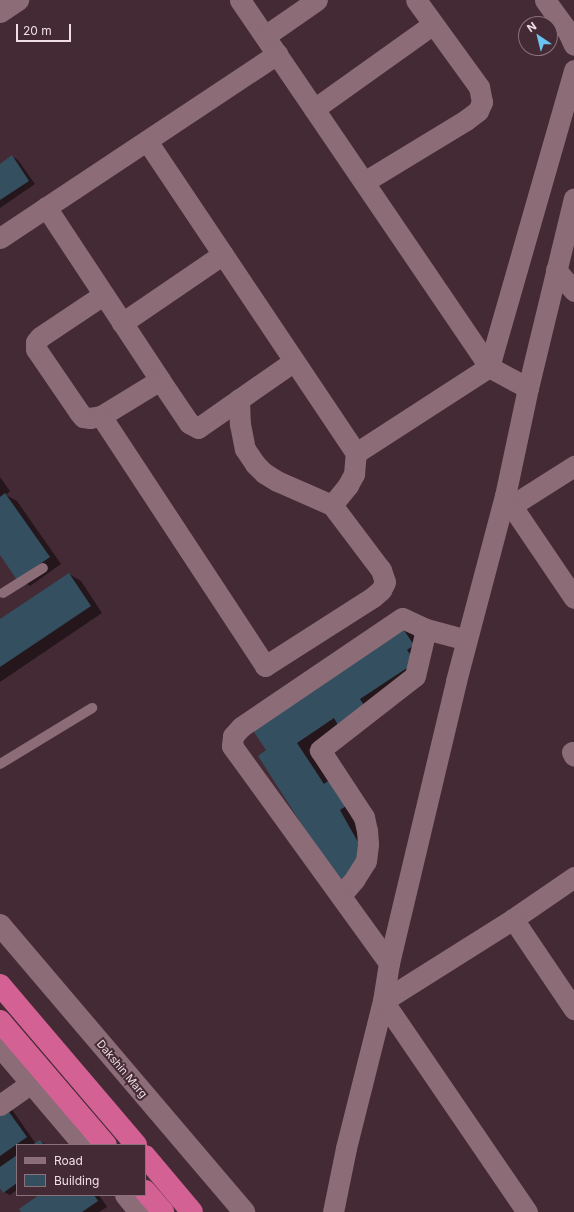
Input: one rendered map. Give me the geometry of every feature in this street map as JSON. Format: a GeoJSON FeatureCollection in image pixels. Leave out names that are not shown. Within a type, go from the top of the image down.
{"type":"FeatureCollection","features":[{"type":"Feature","properties":{"kind":"highway"},"geometry":{"type":"LineString","coordinates":[[0,985],[135,1144]]}},
{"type":"Feature","properties":{"kind":"highway"},"geometry":{"type":"LineString","coordinates":[[0,1021],[105,1144]]}},
{"type":"Feature","properties":{"kind":"highway"},"geometry":{"type":"LineString","coordinates":[[146,1157],[192,1212]]}},
{"type":"Feature","properties":{"kind":"highway"},"geometry":{"type":"LineString","coordinates":[[146,1192],[163,1212]]}},
{"type":"Feature","properties":{"kind":"street"},"geometry":{"type":"LineString","coordinates":[[0,12],[18,0]]}},
{"type":"Feature","properties":{"kind":"street"},"geometry":{"type":"LineString","coordinates":[[240,0],[490,367],[528,388]]}},
{"type":"Feature","properties":{"kind":"street"},"geometry":{"type":"LineString","coordinates":[[265,36],[317,0]]}},
{"type":"Feature","properties":{"kind":"street"},"geometry":{"type":"LineString","coordinates":[[364,182],[466,120],[478,111],[482,102],[479,87],[416,0]]}},
{"type":"Feature","properties":{"kind":"street"},"geometry":{"type":"LineString","coordinates":[[546,0],[568,32],[574,45]]}},
{"type":"Feature","properties":{"kind":"street"},"geometry":{"type":"LineString","coordinates":[[314,109],[433,24]]}},
{"type":"Feature","properties":{"kind":"street"},"geometry":{"type":"LineString","coordinates":[[0,238],[277,54]]}},
{"type":"Feature","properties":{"kind":"street"},"geometry":{"type":"LineString","coordinates":[[356,452],[490,367],[574,70]]}},
{"type":"Feature","properties":{"kind":"street"},"geometry":{"type":"LineString","coordinates":[[147,140],[356,452],[354,474],[348,485],[332,505]]}},
{"type":"Feature","properties":{"kind":"street"},"geometry":{"type":"LineString","coordinates":[[333,1212],[346,1148],[383,1001],[389,963],[467,640],[508,501],[528,388],[574,198]]}},
{"type":"Feature","properties":{"kind":"street"},"geometry":{"type":"LineString","coordinates":[[46,207],[160,380],[193,427],[198,428],[203,425],[294,361]]}},
{"type":"Feature","properties":{"kind":"street"},"geometry":{"type":"LineString","coordinates":[[122,323],[223,254]]}},
{"type":"Feature","properties":{"kind":"street"},"geometry":{"type":"LineString","coordinates":[[556,270],[574,291]]}},
{"type":"Feature","properties":{"kind":"street"},"geometry":{"type":"LineString","coordinates":[[104,295],[40,336],[36,342],[36,349],[78,412],[83,417],[90,418],[101,416],[160,380]]}},
{"type":"Feature","properties":{"kind":"street"},"geometry":{"type":"LineString","coordinates":[[101,416],[265,666],[373,598],[381,590],[385,582],[381,570],[332,505],[277,481],[264,473],[255,464],[246,449],[240,424],[239,399]]}},
{"type":"Feature","properties":{"kind":"street"},"geometry":{"type":"LineString","coordinates":[[508,501],[574,466]]}},
{"type":"Feature","properties":{"kind":"street"},"geometry":{"type":"LineString","coordinates":[[508,501],[574,598]]}},
{"type":"Feature","properties":{"kind":"street"},"geometry":{"type":"LineString","coordinates":[[389,963],[232,746],[233,736],[252,719],[402,618],[426,629],[467,640]]}},
{"type":"Feature","properties":{"kind":"street"},"geometry":{"type":"LineString","coordinates":[[341,895],[354,880],[366,861],[368,844],[367,831],[364,817],[320,750],[415,676],[426,629]]}},
{"type":"Feature","properties":{"kind":"street"},"geometry":{"type":"LineString","coordinates":[[383,1001],[513,919],[574,877]]}},
{"type":"Feature","properties":{"kind":"street"},"geometry":{"type":"LineString","coordinates":[[513,919],[574,1009]]}},
{"type":"Feature","properties":{"kind":"street","name":"Dakshin Marg"},"geometry":{"type":"LineString","coordinates":[[0,925],[244,1212]]}},
{"type":"Feature","properties":{"kind":"street"},"geometry":{"type":"LineString","coordinates":[[383,1001],[527,1212]]}},
{"type":"Feature","properties":{"kind":"street"},"geometry":{"type":"LineString","coordinates":[[0,1046],[83,1144]]}},
{"type":"Feature","properties":{"kind":"street"},"geometry":{"type":"LineString","coordinates":[[0,1105],[31,1083]]}},
{"type":"Feature","properties":{"kind":"street"},"geometry":{"type":"LineString","coordinates":[[127,1196],[140,1212]]}},
{"type":"Feature","properties":{"kind":"lane"},"geometry":{"type":"LineString","coordinates":[[1,592],[43,568]]}},
{"type":"Feature","properties":{"kind":"lane"},"geometry":{"type":"LineString","coordinates":[[0,764],[92,708]]}},
{"type":"Feature","properties":{"kind":"building"},"geometry":{"type":"Polygon","coordinates":[[[12,155],[29,181],[0,200],[0,164],[12,155]]]}},
{"type":"Feature","properties":{"kind":"building"},"geometry":{"type":"Polygon","coordinates":[[[5,493],[50,557],[17,580],[0,555],[0,497],[5,493]]]}},
{"type":"Feature","properties":{"kind":"building"},"geometry":{"type":"Polygon","coordinates":[[[69,573],[91,606],[0,667],[0,619],[69,573]]]}},
{"type":"Feature","properties":{"kind":"building"},"geometry":{"type":"Polygon","coordinates":[[[401,626],[414,645],[407,650],[416,662],[360,699],[365,707],[338,725],[334,718],[297,743],[324,784],[332,778],[349,804],[340,810],[363,851],[340,884],[258,756],[266,750],[250,726],[401,626]]]}},
{"type":"Feature","properties":{"kind":"building"},"geometry":{"type":"Polygon","coordinates":[[[4,1105],[27,1137],[0,1156],[0,1107],[4,1105]]]}},
{"type":"Feature","properties":{"kind":"building"},"geometry":{"type":"Polygon","coordinates":[[[40,1140],[43,1144],[34,1144],[40,1140]]]}},
{"type":"Feature","properties":{"kind":"building"},"geometry":{"type":"Polygon","coordinates":[[[16,1156],[16,1184],[3,1193],[0,1188],[0,1167],[16,1156]]]}},
{"type":"Feature","properties":{"kind":"building"},"geometry":{"type":"Polygon","coordinates":[[[38,1196],[95,1196],[98,1201],[82,1212],[21,1212],[19,1209],[38,1196]]]}}]}
